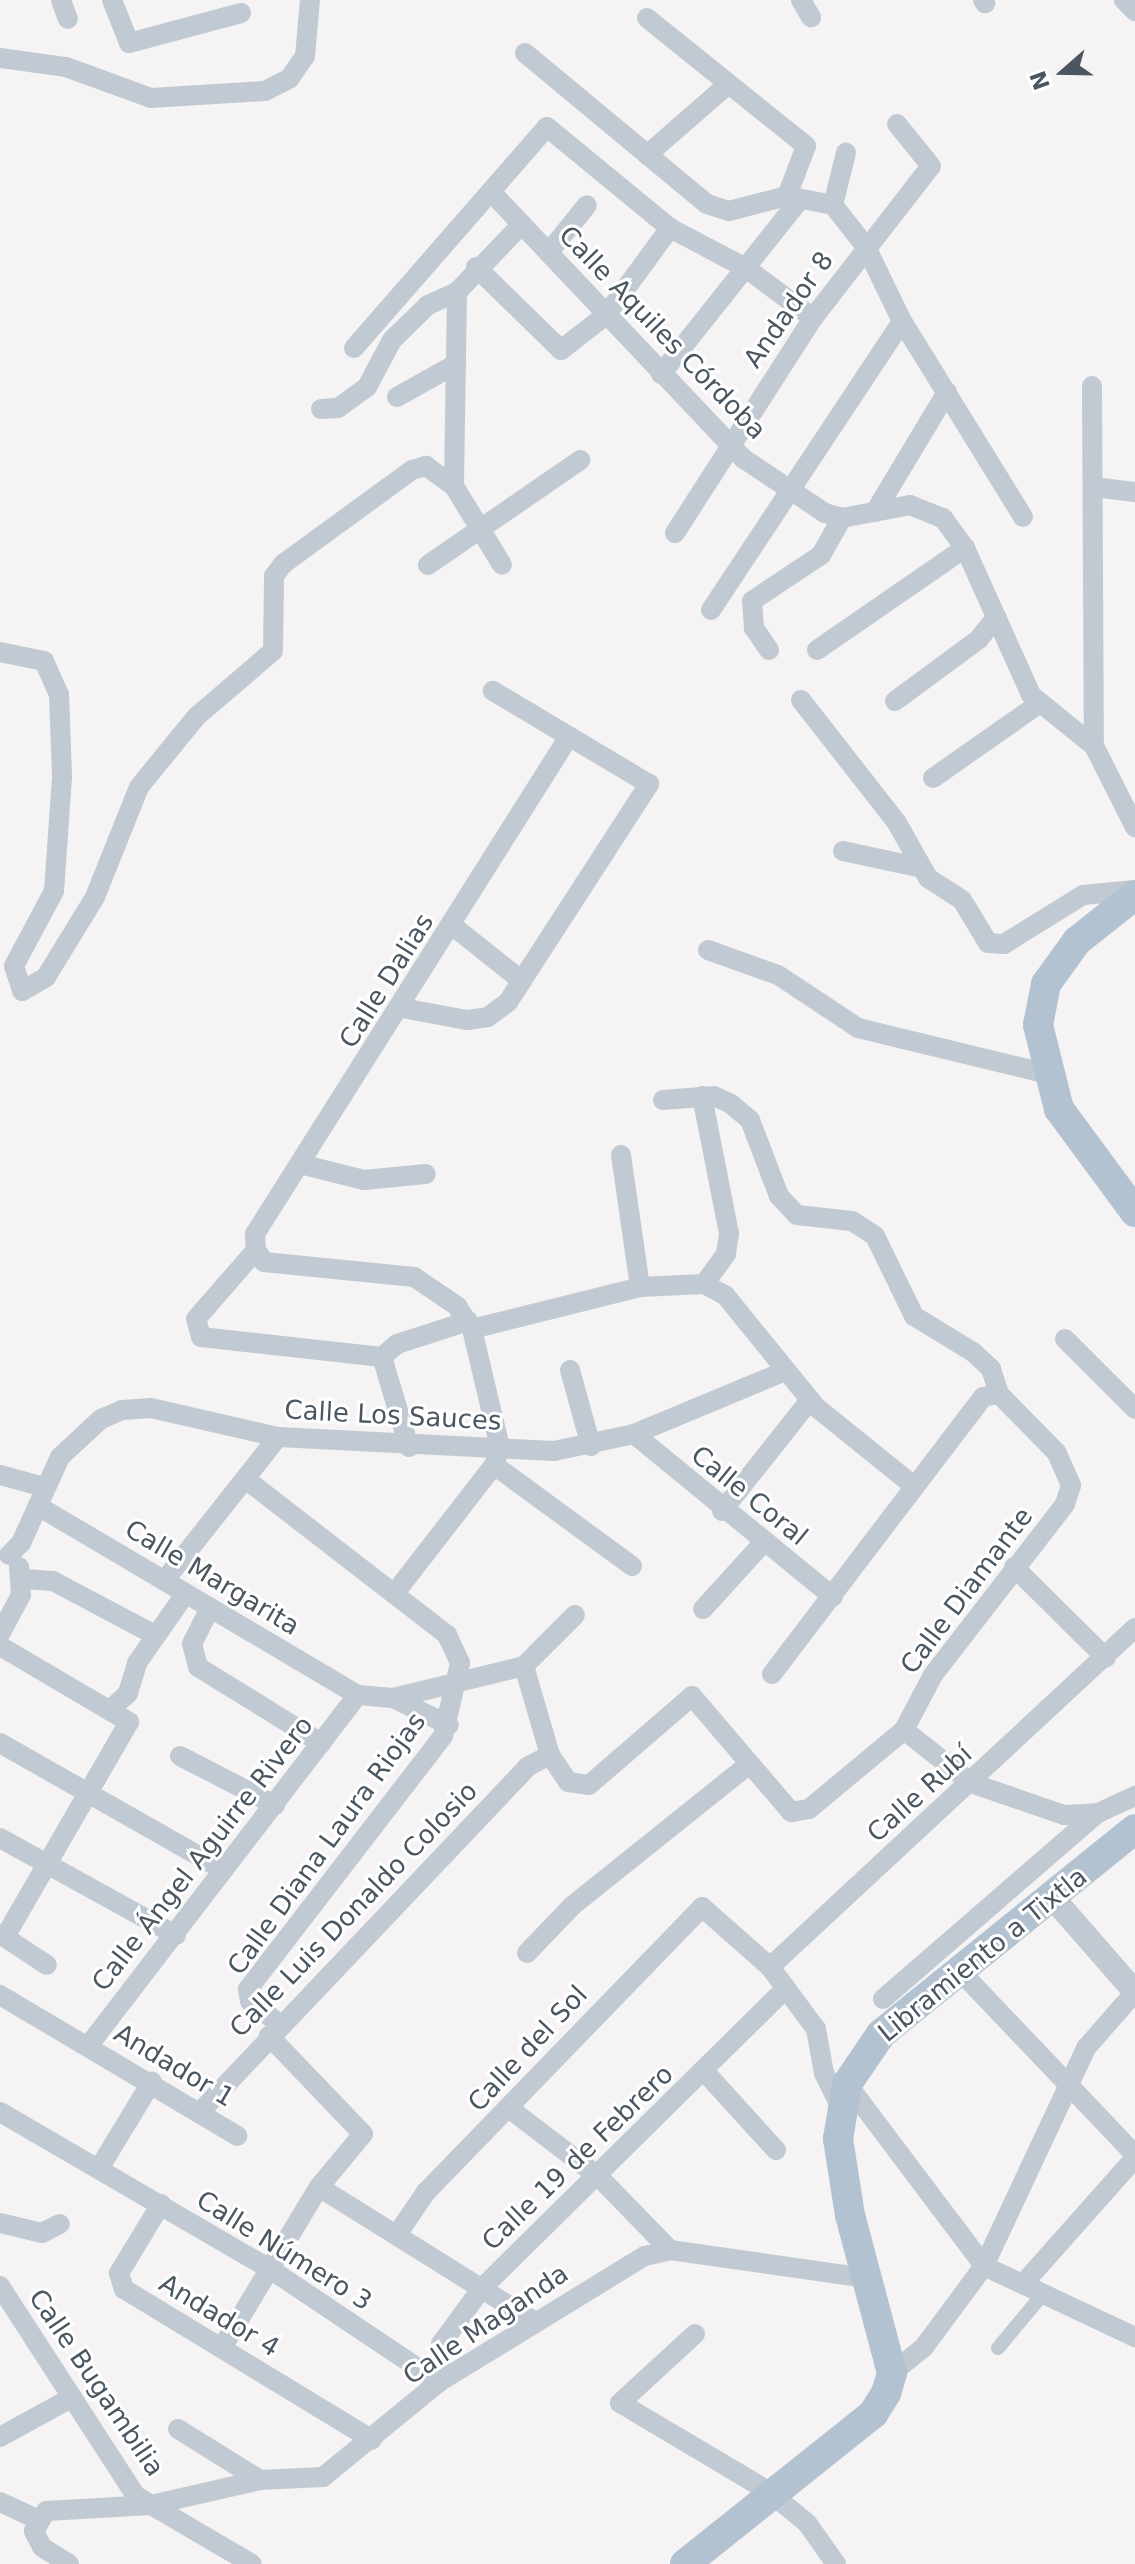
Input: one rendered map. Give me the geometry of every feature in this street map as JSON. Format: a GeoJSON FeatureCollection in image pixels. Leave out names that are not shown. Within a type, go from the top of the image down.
{"type":"FeatureCollection","features":[{"type":"Feature","properties":{"kind":"main road"},"geometry":{"type":"LineString","coordinates":[[1135,892],[1077,941],[1046,984],[1038,1025],[1044,1073],[1059,1109],[1135,1212]]}},
{"type":"Feature","properties":{"kind":"main road","name":"Libramiento a Tixtla"},"geometry":{"type":"LineString","coordinates":[[845,2098],[881,2034],[1135,1829]]}},
{"type":"Feature","properties":{"kind":"main road"},"geometry":{"type":"LineString","coordinates":[[696,2560],[768,2491],[873,2414],[892,2373],[867,2278],[841,2154],[845,2098]]}},
{"type":"Feature","properties":{"kind":"street"},"geometry":{"type":"LineString","coordinates":[[112,0],[129,43],[241,13]]}},
{"type":"Feature","properties":{"kind":"street"},"geometry":{"type":"LineString","coordinates":[[0,58],[66,67],[151,98],[265,91],[289,79],[305,56],[310,0]]}},
{"type":"Feature","properties":{"kind":"street"},"geometry":{"type":"LineString","coordinates":[[1124,0],[1135,11]]}},
{"type":"Feature","properties":{"kind":"street"},"geometry":{"type":"LineString","coordinates":[[647,18],[725,87],[806,146],[794,198],[746,268],[661,374]]}},
{"type":"Feature","properties":{"kind":"street"},"geometry":{"type":"LineString","coordinates":[[525,53],[717,209],[794,198],[833,205],[866,247],[902,321],[1023,517]]}},
{"type":"Feature","properties":{"kind":"street"},"geometry":{"type":"LineString","coordinates":[[647,155],[725,87]]}},
{"type":"Feature","properties":{"kind":"street","name":"Andador 8"},"geometry":{"type":"LineString","coordinates":[[675,533],[727,443],[813,318],[931,166],[897,124]]}},
{"type":"Feature","properties":{"kind":"street"},"geometry":{"type":"LineString","coordinates":[[354,348],[494,195],[547,127],[670,228],[746,268],[813,318]]}},
{"type":"Feature","properties":{"kind":"street"},"geometry":{"type":"LineString","coordinates":[[833,205],[846,153]]}},
{"type":"Feature","properties":{"kind":"street","name":"Calle Aquiles Córdoba"},"geometry":{"type":"LineString","coordinates":[[494,195],[727,443],[793,492],[842,518]]}},
{"type":"Feature","properties":{"kind":"street"},"geometry":{"type":"LineString","coordinates":[[549,252],[587,205]]}},
{"type":"Feature","properties":{"kind":"street"},"geometry":{"type":"LineString","coordinates":[[321,409],[351,401],[367,387],[392,340],[428,305],[457,292],[476,267],[522,224]]}},
{"type":"Feature","properties":{"kind":"street"},"geometry":{"type":"LineString","coordinates":[[476,267],[561,350],[607,314],[670,228]]}},
{"type":"Feature","properties":{"kind":"street"},"geometry":{"type":"LineString","coordinates":[[454,486],[457,292]]}},
{"type":"Feature","properties":{"kind":"street"},"geometry":{"type":"LineString","coordinates":[[711,610],[793,492],[902,321]]}},
{"type":"Feature","properties":{"kind":"street"},"geometry":{"type":"LineString","coordinates":[[397,397],[456,364]]}},
{"type":"Feature","properties":{"kind":"street"},"geometry":{"type":"LineString","coordinates":[[1092,386],[1094,746]]}},
{"type":"Feature","properties":{"kind":"street"},"geometry":{"type":"LineString","coordinates":[[875,512],[947,392]]}},
{"type":"Feature","properties":{"kind":"street"},"geometry":{"type":"LineString","coordinates":[[428,565],[580,460]]}},
{"type":"Feature","properties":{"kind":"street"},"geometry":{"type":"LineString","coordinates":[[0,652],[44,661],[59,694],[54,891],[14,966],[22,991],[46,977],[95,897],[139,787],[196,717],[273,651],[274,576],[336,524],[412,470],[426,466],[454,486],[502,565]]}},
{"type":"Feature","properties":{"kind":"street"},"geometry":{"type":"LineString","coordinates":[[1094,487],[1135,492]]}},
{"type":"Feature","properties":{"kind":"street"},"geometry":{"type":"LineString","coordinates":[[769,650],[754,628],[752,601],[828,549],[842,518],[926,507],[965,548],[1015,668],[1040,703],[1094,746],[1135,827]]}},
{"type":"Feature","properties":{"kind":"street"},"geometry":{"type":"LineString","coordinates":[[817,650],[965,548]]}},
{"type":"Feature","properties":{"kind":"street"},"geometry":{"type":"LineString","coordinates":[[895,701],[979,639],[996,617]]}},
{"type":"Feature","properties":{"kind":"street"},"geometry":{"type":"LineString","coordinates":[[402,1008],[488,1017],[522,981],[649,784],[493,691]]}},
{"type":"Feature","properties":{"kind":"street"},"geometry":{"type":"LineString","coordinates":[[801,700],[897,823],[922,868],[962,900],[996,947],[1083,895],[1135,892]]}},
{"type":"Feature","properties":{"kind":"street"},"geometry":{"type":"LineString","coordinates":[[933,778],[1040,703]]}},
{"type":"Feature","properties":{"kind":"street","name":"Calle Dalias"},"geometry":{"type":"LineString","coordinates":[[256,1250],[255,1234],[402,1008],[568,738]]}},
{"type":"Feature","properties":{"kind":"street"},"geometry":{"type":"LineString","coordinates":[[843,851],[922,868]]}},
{"type":"Feature","properties":{"kind":"street"},"geometry":{"type":"LineString","coordinates":[[453,926],[522,981]]}},
{"type":"Feature","properties":{"kind":"street"},"geometry":{"type":"LineString","coordinates":[[708,950],[778,975],[858,1028],[1044,1073]]}},
{"type":"Feature","properties":{"kind":"street"},"geometry":{"type":"LineString","coordinates":[[702,1096],[729,1234],[726,1254],[704,1284]]}},
{"type":"Feature","properties":{"kind":"street"},"geometry":{"type":"LineString","coordinates":[[663,1100],[702,1096],[731,1104],[750,1120],[779,1196],[797,1215],[852,1221],[875,1236],[914,1316],[973,1352],[991,1369],[999,1394],[983,1397],[772,1674]]}},
{"type":"Feature","properties":{"kind":"street"},"geometry":{"type":"LineString","coordinates":[[621,1155],[640,1287]]}},
{"type":"Feature","properties":{"kind":"street"},"geometry":{"type":"LineString","coordinates":[[300,1164],[364,1180],[426,1174]]}},
{"type":"Feature","properties":{"kind":"street"},"geometry":{"type":"LineString","coordinates":[[632,1566],[497,1456],[470,1325],[435,1290],[414,1277],[264,1262],[256,1250],[196,1319],[201,1337],[382,1357],[397,1344],[470,1325],[640,1287],[704,1284],[725,1295],[783,1372],[810,1400],[915,1487]]}},
{"type":"Feature","properties":{"kind":"street"},"geometry":{"type":"LineString","coordinates":[[1065,1339],[1135,1409]]}},
{"type":"Feature","properties":{"kind":"street"},"geometry":{"type":"LineString","coordinates":[[382,1357],[409,1447]]}},
{"type":"Feature","properties":{"kind":"street"},"geometry":{"type":"LineString","coordinates":[[570,1370],[591,1446]]}},
{"type":"Feature","properties":{"kind":"street","name":"Calle Los Sauces"},"geometry":{"type":"LineString","coordinates":[[4,1554],[41,1497],[60,1457],[101,1419],[122,1410],[151,1408],[278,1437],[497,1456],[591,1446],[634,1434],[783,1372]]}},
{"type":"Feature","properties":{"kind":"street","name":"Calle Diamante"},"geometry":{"type":"LineString","coordinates":[[904,1730],[933,1675],[1065,1504],[1071,1485],[1056,1452],[999,1394]]}},
{"type":"Feature","properties":{"kind":"street"},"geometry":{"type":"LineString","coordinates":[[722,1511],[810,1400]]}},
{"type":"Feature","properties":{"kind":"street","name":"Calle Coral"},"geometry":{"type":"LineString","coordinates":[[634,1434],[722,1511],[833,1597]]}},
{"type":"Feature","properties":{"kind":"street"},"geometry":{"type":"LineString","coordinates":[[165,1580],[248,1481],[278,1437]]}},
{"type":"Feature","properties":{"kind":"street"},"geometry":{"type":"LineString","coordinates":[[248,1481],[394,1594],[497,1456]]}},
{"type":"Feature","properties":{"kind":"street","name":"Calle Margarita"},"geometry":{"type":"LineString","coordinates":[[0,1475],[41,1497],[210,1608],[358,1695]]}},
{"type":"Feature","properties":{"kind":"street"},"geometry":{"type":"LineString","coordinates":[[703,1609],[763,1543]]}},
{"type":"Feature","properties":{"kind":"street"},"geometry":{"type":"LineString","coordinates":[[4,1554],[24,1579],[53,1581],[155,1635]]}},
{"type":"Feature","properties":{"kind":"street"},"geometry":{"type":"LineString","coordinates":[[1014,1567],[1106,1658]]}},
{"type":"Feature","properties":{"kind":"street"},"geometry":{"type":"LineString","coordinates":[[24,1579],[1,1633],[129,1722],[2,1936],[47,1965]]}},
{"type":"Feature","properties":{"kind":"street"},"geometry":{"type":"LineString","coordinates":[[110,1710],[128,1693],[155,1635],[186,1593]]}},
{"type":"Feature","properties":{"kind":"street","name":"Calle Diana Laura Riojas"},"geometry":{"type":"LineString","coordinates":[[319,2187],[363,2134],[250,2001],[248,1989],[449,1725],[457,1648],[394,1594]]}},
{"type":"Feature","properties":{"kind":"street"},"geometry":{"type":"LineString","coordinates":[[210,1608],[191,1656],[321,1743]]}},
{"type":"Feature","properties":{"kind":"street"},"geometry":{"type":"LineString","coordinates":[[393,1698],[455,1680],[524,1666],[575,1615]]}},
{"type":"Feature","properties":{"kind":"street","name":"Calle Rubí"},"geometry":{"type":"LineString","coordinates":[[770,1967],[1135,1628]]}},
{"type":"Feature","properties":{"kind":"street"},"geometry":{"type":"LineString","coordinates":[[524,1666],[550,1755],[568,1782],[589,1785],[692,1696],[748,1765],[799,1813],[904,1730],[971,1783],[1064,1815],[1098,1813]]}},
{"type":"Feature","properties":{"kind":"street"},"geometry":{"type":"LineString","coordinates":[[358,1695],[393,1698],[449,1725]]}},
{"type":"Feature","properties":{"kind":"street","name":"Calle Ángel Aguirre Rivero"},"geometry":{"type":"LineString","coordinates":[[89,2045],[358,1695]]}},
{"type":"Feature","properties":{"kind":"street"},"geometry":{"type":"LineString","coordinates":[[0,1743],[224,1870]]}},
{"type":"Feature","properties":{"kind":"street","name":"Calle Luis Donaldo Colosio"},"geometry":{"type":"LineString","coordinates":[[202,2110],[274,2030],[527,1767],[550,1755]]}},
{"type":"Feature","properties":{"kind":"street"},"geometry":{"type":"LineString","coordinates":[[180,1756],[275,1805]]}},
{"type":"Feature","properties":{"kind":"street"},"geometry":{"type":"LineString","coordinates":[[527,1953],[595,1886],[748,1765]]}},
{"type":"Feature","properties":{"kind":"street"},"geometry":{"type":"LineString","coordinates":[[883,1999],[1098,1813],[1135,1796]]}},
{"type":"Feature","properties":{"kind":"street"},"geometry":{"type":"LineString","coordinates":[[0,1838],[176,1935]]}},
{"type":"Feature","properties":{"kind":"street"},"geometry":{"type":"LineString","coordinates":[[892,2373],[924,2347],[984,2266],[1093,2039],[1135,1992],[1053,1898]]}},
{"type":"Feature","properties":{"kind":"street","name":"Calle del Sol"},"geometry":{"type":"LineString","coordinates":[[398,2233],[426,2192],[510,2109],[702,1907],[770,1967]]}},
{"type":"Feature","properties":{"kind":"street"},"geometry":{"type":"LineString","coordinates":[[770,1967],[816,2029],[845,2098],[984,2266],[1135,2337]]}},
{"type":"Feature","properties":{"kind":"street"},"geometry":{"type":"LineString","coordinates":[[960,1971],[1135,2156],[1023,2284]]}},
{"type":"Feature","properties":{"kind":"street","name":"Calle 19 de Febrero"},"geometry":{"type":"LineString","coordinates":[[439,2382],[441,2344],[482,2288],[599,2177],[786,1988]]}},
{"type":"Feature","properties":{"kind":"street","name":"Andador 1"},"geometry":{"type":"LineString","coordinates":[[0,1995],[202,2110],[237,2136]]}},
{"type":"Feature","properties":{"kind":"street"},"geometry":{"type":"LineString","coordinates":[[704,2071],[776,2150]]}},
{"type":"Feature","properties":{"kind":"street"},"geometry":{"type":"LineString","coordinates":[[100,2167],[152,2081]]}},
{"type":"Feature","properties":{"kind":"street"},"geometry":{"type":"LineString","coordinates":[[510,2109],[599,2177],[670,2250]]}},
{"type":"Feature","properties":{"kind":"street","name":"Calle Número 3"},"geometry":{"type":"LineString","coordinates":[[0,2112],[100,2167],[273,2271],[439,2382]]}},
{"type":"Feature","properties":{"kind":"street"},"geometry":{"type":"LineString","coordinates":[[223,2346],[273,2271],[319,2187],[398,2233],[532,2320]]}},
{"type":"Feature","properties":{"kind":"street","name":"Andador 4"},"geometry":{"type":"LineString","coordinates":[[161,2204],[118,2282],[372,2440]]}},
{"type":"Feature","properties":{"kind":"street"},"geometry":{"type":"LineString","coordinates":[[0,2223],[42,2233],[60,2224]]}},
{"type":"Feature","properties":{"kind":"street","name":"Calle Maganda"},"geometry":{"type":"LineString","coordinates":[[37,2519],[65,2508],[151,2505],[260,2480],[323,2477],[372,2440],[439,2382],[532,2320],[645,2256],[670,2250],[867,2278]]}},
{"type":"Feature","properties":{"kind":"street","name":"Calle Bugambilia"},"geometry":{"type":"LineString","coordinates":[[0,2286],[6,2309],[120,2476],[151,2505],[252,2564]]}},
{"type":"Feature","properties":{"kind":"street"},"geometry":{"type":"LineString","coordinates":[[998,2348],[1043,2294]]}},
{"type":"Feature","properties":{"kind":"street"},"geometry":{"type":"LineString","coordinates":[[695,2334],[620,2403],[768,2491],[807,2523],[836,2564]]}},
{"type":"Feature","properties":{"kind":"street"},"geometry":{"type":"LineString","coordinates":[[0,2437],[69,2399]]}},
{"type":"Feature","properties":{"kind":"street"},"geometry":{"type":"LineString","coordinates":[[178,2429],[260,2480]]}},
{"type":"Feature","properties":{"kind":"street"},"geometry":{"type":"LineString","coordinates":[[0,2502],[37,2519],[42,2547],[69,2564]]}}]}
